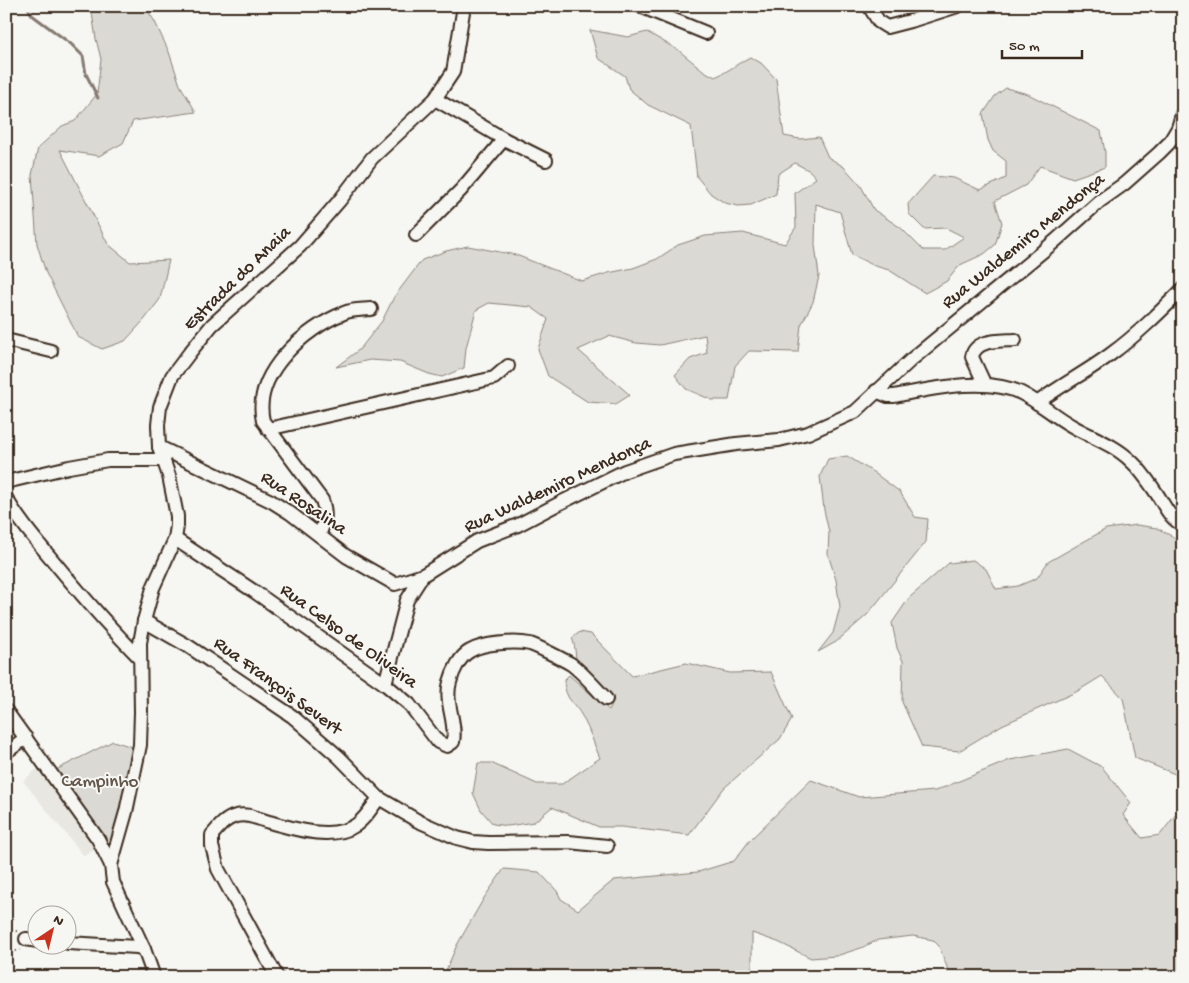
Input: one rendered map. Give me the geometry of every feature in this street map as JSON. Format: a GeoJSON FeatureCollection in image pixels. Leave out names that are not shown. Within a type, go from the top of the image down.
{"type":"FeatureCollection","features":[{"type":"Feature","properties":{"kind":"street","name":"Estrada do Anaia"},"geometry":{"type":"LineString","coordinates":[[112,859],[126,812],[140,745],[139,658],[144,621],[153,588],[175,539],[178,516],[169,476],[159,446],[158,425],[160,407],[172,376],[212,325],[300,246],[340,200],[372,158],[435,99],[453,72],[464,6]]}},
{"type":"Feature","properties":{"kind":"street"},"geometry":{"type":"LineString","coordinates":[[640,6],[706,33]]}},
{"type":"Feature","properties":{"kind":"street"},"geometry":{"type":"LineString","coordinates":[[869,6],[879,22],[887,27],[958,6]]}},
{"type":"Feature","properties":{"kind":"street"},"geometry":{"type":"LineString","coordinates":[[435,99],[504,139],[546,160]]}},
{"type":"Feature","properties":{"kind":"street","name":"Rua Waldemiro Mendonça"},"geometry":{"type":"LineString","coordinates":[[385,684],[407,600],[423,575],[477,541],[518,525],[626,471],[674,454],[736,444],[779,440],[808,434],[855,412],[876,391],[971,309],[1054,242],[1100,200],[1124,184],[1159,153],[1169,143],[1178,128],[1183,111]]}},
{"type":"Feature","properties":{"kind":"street"},"geometry":{"type":"LineString","coordinates":[[416,234],[461,190],[504,139]]}},
{"type":"Feature","properties":{"kind":"street"},"geometry":{"type":"LineString","coordinates":[[1037,403],[1113,353],[1183,290]]}},
{"type":"Feature","properties":{"kind":"street"},"geometry":{"type":"LineString","coordinates":[[319,535],[325,521],[325,510],[322,500],[268,429],[260,409],[263,394],[277,365],[290,347],[308,332],[346,312],[371,309]]}},
{"type":"Feature","properties":{"kind":"street"},"geometry":{"type":"LineString","coordinates":[[6,340],[51,351]]}},
{"type":"Feature","properties":{"kind":"street"},"geometry":{"type":"LineString","coordinates":[[984,385],[972,357],[974,349],[980,345],[1015,340]]}},
{"type":"Feature","properties":{"kind":"street"},"geometry":{"type":"LineString","coordinates":[[268,429],[494,378],[508,366]]}},
{"type":"Feature","properties":{"kind":"street"},"geometry":{"type":"LineString","coordinates":[[876,391],[888,396],[984,385],[1006,387],[1029,397],[1060,419],[1131,460],[1158,495],[1168,513],[1176,522],[1183,525]]}},
{"type":"Feature","properties":{"kind":"street","name":"Rua Rosalina"},"geometry":{"type":"LineString","coordinates":[[159,446],[271,501],[346,556],[395,584],[404,591],[407,600]]}},
{"type":"Feature","properties":{"kind":"street"},"geometry":{"type":"LineString","coordinates":[[6,482],[108,460],[164,460]]}},
{"type":"Feature","properties":{"kind":"street"},"geometry":{"type":"LineString","coordinates":[[6,498],[21,521],[51,559],[139,658]]}},
{"type":"Feature","properties":{"kind":"street","name":"Rua Celso de Oliveira"},"geometry":{"type":"LineString","coordinates":[[175,539],[256,592],[385,684],[409,704],[435,738],[446,746],[452,742],[454,737],[448,696],[450,682],[461,658],[469,651],[482,646],[530,644],[570,664],[606,699]]}},
{"type":"Feature","properties":{"kind":"street"},"geometry":{"type":"LineString","coordinates":[[395,584],[423,575]]}},
{"type":"Feature","properties":{"kind":"street","name":"Rua François Severt"},"geometry":{"type":"LineString","coordinates":[[144,621],[188,646],[305,726],[379,798],[418,821],[457,838],[473,842],[569,842],[607,846]]}},
{"type":"Feature","properties":{"kind":"street"},"geometry":{"type":"LineString","coordinates":[[6,711],[112,859],[113,882],[144,949],[154,977]]}},
{"type":"Feature","properties":{"kind":"street"},"geometry":{"type":"LineString","coordinates":[[6,752],[26,738]]}},
{"type":"Feature","properties":{"kind":"street"},"geometry":{"type":"LineString","coordinates":[[277,977],[218,869],[212,846],[212,835],[226,820],[237,816],[252,816],[268,822],[315,831],[345,831],[357,824],[379,798]]}},
{"type":"Feature","properties":{"kind":"street"},"geometry":{"type":"LineString","coordinates":[[78,944],[144,949]]}},
{"type":"Feature","properties":{"kind":"shaded area"},"geometry":{"type":"Polygon","coordinates":[[[39,767],[96,849],[84,856],[23,781],[39,767]]]}},
{"type":"Feature","properties":{"kind":"green space"},"geometry":{"type":"Polygon","coordinates":[[[91,6],[145,6],[169,52],[180,85],[196,112],[133,121],[123,143],[99,156],[60,150],[108,244],[130,262],[169,260],[160,299],[145,319],[125,341],[102,349],[78,337],[46,273],[37,244],[32,175],[38,148],[62,126],[75,121],[97,94],[101,59],[91,6]]]}},
{"type":"Feature","properties":{"kind":"green space"},"geometry":{"type":"Polygon","coordinates":[[[590,30],[628,37],[647,32],[678,50],[704,71],[715,77],[750,57],[761,63],[776,79],[784,136],[800,139],[819,137],[828,157],[844,167],[861,186],[874,210],[901,228],[923,250],[945,250],[964,237],[946,228],[924,229],[909,214],[908,204],[933,176],[954,178],[980,190],[1006,178],[1006,161],[993,151],[988,140],[983,114],[995,96],[1006,88],[1028,94],[1101,131],[1105,152],[1105,167],[1073,178],[1040,166],[1026,185],[995,201],[1002,223],[995,245],[984,254],[960,265],[947,281],[925,293],[889,270],[875,266],[852,255],[840,212],[816,204],[815,245],[819,276],[813,302],[801,325],[798,352],[749,351],[735,366],[729,400],[712,400],[686,389],[675,375],[690,359],[707,353],[705,335],[660,345],[636,343],[609,336],[578,350],[630,395],[616,404],[588,402],[548,376],[538,349],[548,319],[531,307],[489,303],[476,310],[466,348],[464,368],[442,377],[429,374],[400,362],[370,360],[336,367],[360,349],[382,321],[394,297],[422,260],[446,251],[468,246],[516,255],[582,281],[633,268],[657,259],[678,245],[705,236],[743,233],[785,244],[796,227],[795,193],[816,178],[810,171],[795,163],[778,174],[776,194],[751,205],[738,206],[725,203],[711,194],[697,177],[691,126],[648,105],[629,89],[625,76],[598,58],[590,30]]]}},
{"type":"Feature","properties":{"kind":"green space"},"geometry":{"type":"Polygon","coordinates":[[[847,456],[900,492],[915,517],[928,519],[926,542],[867,615],[836,642],[818,652],[833,633],[840,607],[836,580],[828,554],[829,532],[820,476],[828,459],[847,456]]]}},
{"type":"Feature","properties":{"kind":"green space"},"geometry":{"type":"Polygon","coordinates":[[[1137,525],[1157,528],[1177,539],[1183,540],[1183,804],[1175,774],[1135,758],[1123,698],[1102,676],[1076,692],[1002,725],[959,751],[922,747],[902,702],[903,661],[897,648],[892,623],[909,598],[949,563],[973,560],[986,569],[996,589],[1018,586],[1037,578],[1048,562],[1106,529],[1137,525]]]}},
{"type":"Feature","properties":{"kind":"green space"},"geometry":{"type":"Polygon","coordinates":[[[580,632],[591,634],[632,676],[686,663],[730,673],[771,672],[792,719],[780,739],[724,788],[689,835],[621,827],[599,827],[552,807],[534,822],[508,826],[493,824],[481,810],[473,793],[478,763],[491,763],[537,784],[562,784],[600,758],[585,723],[568,697],[565,687],[564,680],[569,675],[609,710],[614,700],[578,663],[572,638],[580,632]]]}},
{"type":"Feature","properties":{"kind":"green space","name":"Campinho"},"geometry":{"type":"Polygon","coordinates":[[[113,741],[139,749],[113,859],[54,771],[113,741]]]}},
{"type":"Feature","properties":{"kind":"green space"},"geometry":{"type":"Polygon","coordinates":[[[1068,749],[1102,767],[1131,803],[1123,815],[1142,838],[1160,835],[1183,805],[1183,977],[947,977],[948,970],[939,946],[933,940],[913,936],[878,940],[836,956],[811,958],[778,942],[752,933],[752,966],[749,977],[443,977],[457,945],[484,898],[504,869],[539,872],[557,891],[561,899],[578,910],[614,880],[698,872],[734,861],[750,840],[811,780],[859,797],[935,791],[1010,760],[1068,749]]]}},
{"type":"Feature","properties":{"kind":"waterway"},"geometry":{"type":"LineString","coordinates":[[27,6],[32,15],[71,44],[83,56],[86,74],[98,98]]}}]}
